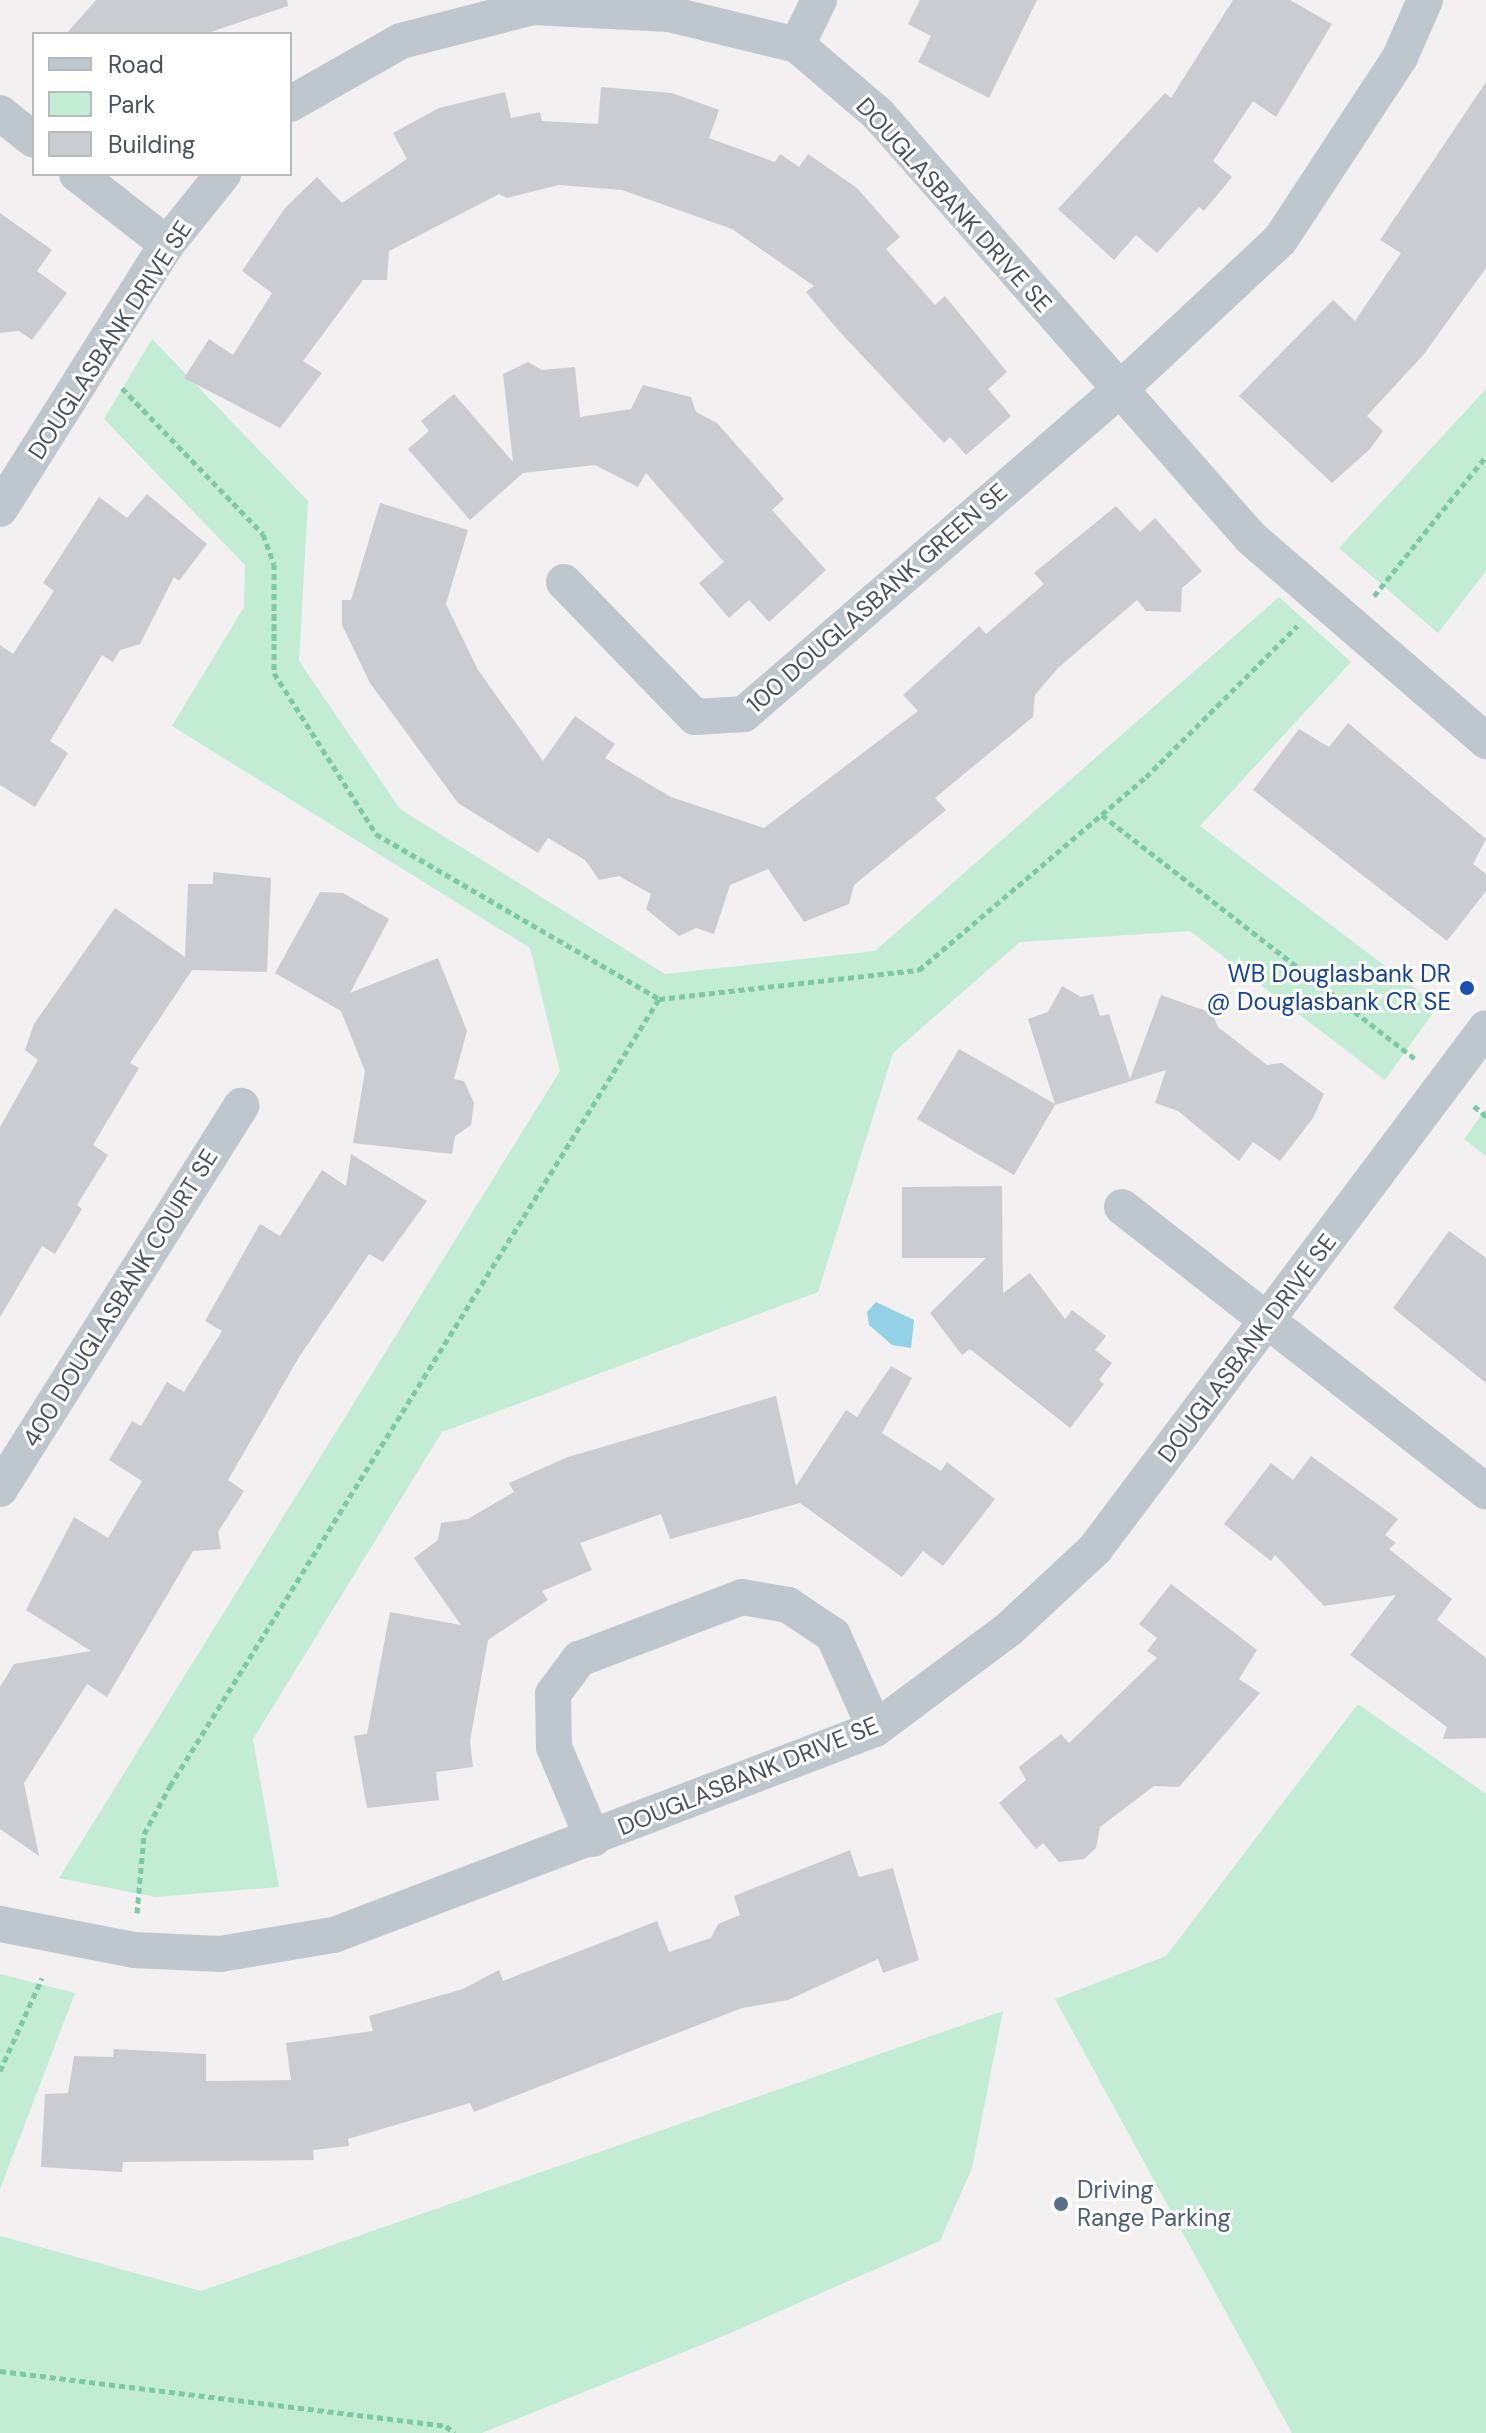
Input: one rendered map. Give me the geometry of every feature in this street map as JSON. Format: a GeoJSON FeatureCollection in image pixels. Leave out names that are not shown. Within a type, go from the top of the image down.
{"type":"FeatureCollection","features":[{"type":"Feature","properties":{"kind":"street"},"geometry":{"type":"LineString","coordinates":[[797,45],[819,0]]}},
{"type":"Feature","properties":{"kind":"street","name":"100 DOUGLASBANK GREEN SE"},"geometry":{"type":"LineString","coordinates":[[564,582],[695,717],[744,714],[1118,391],[1280,240],[1400,57],[1425,0]]}},
{"type":"Feature","properties":{"kind":"street","name":"DOUGLASBANK DRIVE SE"},"geometry":{"type":"LineString","coordinates":[[292,103],[401,41],[532,7],[669,14],[797,45],[878,114],[1118,391],[1251,538],[1335,614],[1486,741]]}},
{"type":"Feature","properties":{"kind":"street"},"geometry":{"type":"LineString","coordinates":[[0,113],[32,138]]}},
{"type":"Feature","properties":{"kind":"street"},"geometry":{"type":"LineString","coordinates":[[80,176],[167,244]]}},
{"type":"Feature","properties":{"kind":"street","name":"DOUGLASBANK DRIVE SE"},"geometry":{"type":"LineString","coordinates":[[0,509],[94,367],[167,244],[221,176]]}},
{"type":"Feature","properties":{"kind":"street","name":"DOUGLASBANK DRIVE SE"},"geometry":{"type":"LineString","coordinates":[[0,1924],[134,1950],[220,1954],[334,1935],[593,1839],[875,1729],[1009,1629],[1095,1549],[1486,1028]]}},
{"type":"Feature","properties":{"kind":"street","name":"400 DOUGLASBANK COURT SE"},"geometry":{"type":"LineString","coordinates":[[0,1489],[241,1106]]}},
{"type":"Feature","properties":{"kind":"street"},"geometry":{"type":"LineString","coordinates":[[1122,1207],[1270,1318],[1486,1491]]}},
{"type":"Feature","properties":{"kind":"street"},"geometry":{"type":"LineString","coordinates":[[593,1839],[554,1747],[553,1694],[579,1659],[742,1597],[788,1605],[833,1635],[875,1729]]}},
{"type":"Feature","properties":{"kind":"path"},"geometry":{"type":"LineString","coordinates":[[94,367],[263,534],[274,564],[274,673],[376,834],[659,999],[919,970],[1102,815],[1294,627],[1365,608],[1486,456]]}},
{"type":"Feature","properties":{"kind":"path"},"geometry":{"type":"LineString","coordinates":[[1102,815],[1486,1116]]}},
{"type":"Feature","properties":{"kind":"path"},"geometry":{"type":"LineString","coordinates":[[134,1950],[144,1834],[170,1786],[659,999]]}},
{"type":"Feature","properties":{"kind":"path"},"geometry":{"type":"LineString","coordinates":[[0,2071],[42,1978]]}},
{"type":"Feature","properties":{"kind":"path"},"geometry":{"type":"LineString","coordinates":[[0,2371],[446,2426],[454,2433]]}},
{"type":"Feature","properties":{"kind":"green space"},"geometry":{"type":"Polygon","coordinates":[[[152,339],[308,501],[299,661],[400,809],[665,974],[875,951],[1279,597],[1351,662],[1200,826],[1438,1006],[1385,1080],[1190,931],[1020,942],[893,1053],[818,1292],[442,1432],[253,1739],[279,1887],[155,1897],[59,1878],[560,1071],[530,948],[172,726],[244,607],[245,565],[104,419],[152,339]]]}},
{"type":"Feature","properties":{"kind":"green space"},"geometry":{"type":"Polygon","coordinates":[[[1486,389],[1486,571],[1438,633],[1339,548],[1486,389]]]}},
{"type":"Feature","properties":{"kind":"green space"},"geometry":{"type":"Polygon","coordinates":[[[1486,1109],[1486,1156],[1464,1139],[1486,1109]]]}},
{"type":"Feature","properties":{"kind":"green space"},"geometry":{"type":"Polygon","coordinates":[[[1358,1704],[1486,1794],[1486,2433],[1292,2433],[1055,1999],[1166,1956],[1358,1704]]]}},
{"type":"Feature","properties":{"kind":"green space"},"geometry":{"type":"Polygon","coordinates":[[[0,1974],[75,1993],[0,2189],[0,1974]]]}},
{"type":"Feature","properties":{"kind":"green space"},"geometry":{"type":"Polygon","coordinates":[[[1003,2011],[972,2168],[940,2241],[721,2337],[482,2433],[0,2433],[0,2236],[201,2291],[1003,2011]]]}},
{"type":"Feature","properties":{"kind":"water"},"geometry":{"type":"Polygon","coordinates":[[[876,1302],[914,1320],[911,1348],[892,1345],[869,1325],[867,1312],[876,1302]]]}},
{"type":"Feature","properties":{"kind":"building"},"geometry":{"type":"Polygon","coordinates":[[[96,0],[287,0],[288,6],[211,32],[68,32],[96,0]]]}},
{"type":"Feature","properties":{"kind":"building"},"geometry":{"type":"Polygon","coordinates":[[[920,0],[1037,0],[989,98],[918,62],[931,36],[908,24],[920,0]]]}},
{"type":"Feature","properties":{"kind":"building"},"geometry":{"type":"Polygon","coordinates":[[[1233,0],[1290,0],[1332,24],[1276,117],[1253,101],[1213,161],[1232,177],[1204,211],[1199,207],[1157,253],[1136,235],[1114,260],[1058,209],[1165,93],[1171,98],[1233,0]]]}},
{"type":"Feature","properties":{"kind":"building"},"geometry":{"type":"Polygon","coordinates":[[[1486,82],[1486,268],[1424,354],[1367,416],[1383,431],[1370,449],[1332,483],[1239,396],[1333,300],[1355,321],[1401,253],[1380,240],[1486,82]]]}},
{"type":"Feature","properties":{"kind":"building"},"geometry":{"type":"Polygon","coordinates":[[[601,87],[672,93],[719,110],[709,138],[775,162],[780,154],[799,167],[808,154],[857,188],[900,237],[886,249],[935,305],[945,296],[1007,372],[988,389],[1011,416],[966,455],[950,437],[944,443],[839,331],[806,292],[814,286],[732,229],[622,190],[559,185],[507,198],[499,194],[389,251],[387,280],[363,280],[303,361],[322,373],[280,428],[184,378],[209,339],[233,355],[272,293],[242,271],[285,208],[317,177],[342,203],[407,159],[393,133],[439,108],[505,92],[511,118],[540,112],[542,121],[598,124],[601,87]]]}},
{"type":"Feature","properties":{"kind":"building"},"geometry":{"type":"Polygon","coordinates":[[[0,213],[52,250],[37,271],[67,293],[32,340],[19,331],[0,333],[0,213]]]}},
{"type":"Feature","properties":{"kind":"building"},"geometry":{"type":"Polygon","coordinates":[[[528,362],[542,370],[575,367],[580,417],[631,409],[643,385],[691,397],[696,412],[717,423],[784,499],[772,510],[826,570],[769,622],[749,600],[729,618],[699,583],[724,562],[646,473],[638,487],[595,465],[523,473],[470,520],[408,449],[429,431],[421,421],[454,394],[513,462],[503,374],[528,362]]]}},
{"type":"Feature","properties":{"kind":"building"},"geometry":{"type":"Polygon","coordinates":[[[147,494],[207,544],[179,581],[174,577],[140,644],[120,650],[113,662],[102,655],[50,741],[68,753],[35,807],[0,785],[0,645],[13,654],[54,591],[43,583],[99,497],[127,518],[147,494]]]}},
{"type":"Feature","properties":{"kind":"building"},"geometry":{"type":"Polygon","coordinates":[[[380,503],[468,530],[446,604],[478,670],[543,761],[575,716],[615,744],[605,758],[671,797],[764,828],[918,711],[903,695],[979,626],[986,634],[1044,584],[1034,573],[1116,506],[1140,532],[1155,518],[1202,571],[1182,588],[1181,612],[1146,611],[1137,600],[1058,668],[1035,695],[1033,717],[935,798],[946,810],[854,885],[849,904],[804,922],[768,869],[730,885],[714,934],[696,928],[679,936],[646,909],[651,894],[619,876],[599,880],[585,860],[548,838],[538,853],[458,803],[370,683],[342,625],[342,600],[351,600],[380,503]]]}},
{"type":"Feature","properties":{"kind":"building"},"geometry":{"type":"Polygon","coordinates":[[[1348,723],[1486,839],[1473,864],[1486,874],[1486,891],[1447,941],[1253,790],[1299,729],[1329,747],[1348,723]]]}},
{"type":"Feature","properties":{"kind":"building"},"geometry":{"type":"Polygon","coordinates":[[[213,872],[271,878],[267,972],[192,970],[130,1063],[139,1068],[93,1145],[108,1155],[77,1205],[82,1209],[55,1254],[42,1246],[0,1317],[0,1127],[38,1060],[25,1050],[34,1024],[115,908],[185,957],[188,884],[213,884],[213,872]]]}},
{"type":"Feature","properties":{"kind":"building"},"geometry":{"type":"Polygon","coordinates":[[[320,892],[343,893],[389,919],[350,993],[438,958],[467,1031],[454,1079],[464,1081],[474,1103],[471,1125],[455,1136],[452,1154],[353,1143],[365,1071],[341,1011],[275,973],[320,892]]]}},
{"type":"Feature","properties":{"kind":"building"},"geometry":{"type":"Polygon","coordinates":[[[1062,986],[1081,997],[1093,994],[1100,1016],[1109,1014],[1130,1079],[1161,995],[1212,1013],[1218,1027],[1267,1065],[1282,1063],[1324,1094],[1313,1118],[1280,1161],[1253,1142],[1239,1161],[1178,1111],[1155,1103],[1166,1070],[1055,1105],[1014,1175],[917,1119],[959,1049],[1055,1104],[1028,1019],[1048,1012],[1062,986]]]}},
{"type":"Feature","properties":{"kind":"building"},"geometry":{"type":"Polygon","coordinates":[[[351,1154],[427,1201],[383,1262],[369,1254],[299,1357],[228,1480],[244,1491],[218,1532],[221,1549],[193,1551],[107,1697],[87,1684],[24,1783],[39,1856],[0,1829],[0,1687],[14,1664],[91,1651],[26,1610],[74,1517],[108,1538],[142,1481],[109,1460],[132,1421],[141,1426],[167,1382],[184,1392],[222,1331],[205,1321],[260,1224],[280,1236],[322,1170],[346,1186],[351,1154]]]}},
{"type":"Feature","properties":{"kind":"building"},"geometry":{"type":"Polygon","coordinates":[[[1002,1186],[1003,1293],[1030,1273],[1065,1319],[1072,1310],[1106,1336],[1095,1350],[1112,1363],[1099,1380],[1104,1384],[1070,1428],[970,1349],[962,1355],[930,1313],[986,1258],[902,1258],[902,1187],[1002,1186]]]}},
{"type":"Feature","properties":{"kind":"building"},"geometry":{"type":"Polygon","coordinates":[[[1449,1231],[1486,1258],[1486,1383],[1393,1308],[1449,1231]]]}},
{"type":"Feature","properties":{"kind":"building"},"geometry":{"type":"Polygon","coordinates":[[[891,1366],[912,1378],[882,1433],[941,1471],[947,1462],[995,1499],[943,1566],[923,1551],[902,1577],[800,1503],[670,1539],[661,1514],[580,1543],[592,1570],[542,1591],[548,1600],[488,1640],[470,1741],[473,1767],[436,1772],[439,1800],[367,1808],[354,1736],[367,1734],[390,1612],[461,1625],[414,1558],[438,1540],[441,1523],[468,1519],[514,1492],[509,1483],[568,1457],[776,1396],[796,1486],[846,1410],[857,1417],[891,1366]]]}},
{"type":"Feature","properties":{"kind":"building"},"geometry":{"type":"Polygon","coordinates":[[[1311,1456],[1398,1519],[1385,1535],[1396,1543],[1389,1549],[1452,1599],[1437,1620],[1486,1658],[1486,1738],[1443,1739],[1447,1727],[1350,1655],[1396,1595],[1324,1606],[1275,1555],[1271,1561],[1224,1524],[1271,1463],[1293,1480],[1311,1456]]]}},
{"type":"Feature","properties":{"kind":"building"},"geometry":{"type":"Polygon","coordinates":[[[1171,1584],[1257,1650],[1239,1679],[1260,1693],[1179,1787],[1154,1786],[1100,1827],[1096,1848],[1084,1859],[1059,1862],[1043,1843],[1036,1849],[999,1803],[1026,1780],[1019,1767],[1061,1734],[1069,1743],[1157,1658],[1147,1651],[1157,1638],[1139,1624],[1171,1584]]]}},
{"type":"Feature","properties":{"kind":"building"},"geometry":{"type":"Polygon","coordinates":[[[850,1850],[859,1877],[893,1868],[919,1960],[883,1973],[878,1959],[788,2000],[742,2008],[474,2112],[470,2103],[348,2139],[349,2146],[313,2150],[314,2160],[123,2162],[122,2172],[41,2167],[45,2094],[68,2093],[74,2056],[113,2057],[114,2049],[206,2054],[206,2081],[291,2080],[286,2043],[373,2031],[369,2016],[463,1989],[499,1970],[503,1981],[657,1921],[669,1952],[711,1938],[718,1924],[740,1915],[734,1896],[850,1850]]]}},
{"type":"Feature","properties":{"kind":"place","name":"WB Douglasbank DR @ Douglasbank CR SE"},"geometry":{"type":"Point","coordinates":[1467,988]}},
{"type":"Feature","properties":{"kind":"place","name":"Driving Range Parking"},"geometry":{"type":"Point","coordinates":[1061,2204]}}]}
